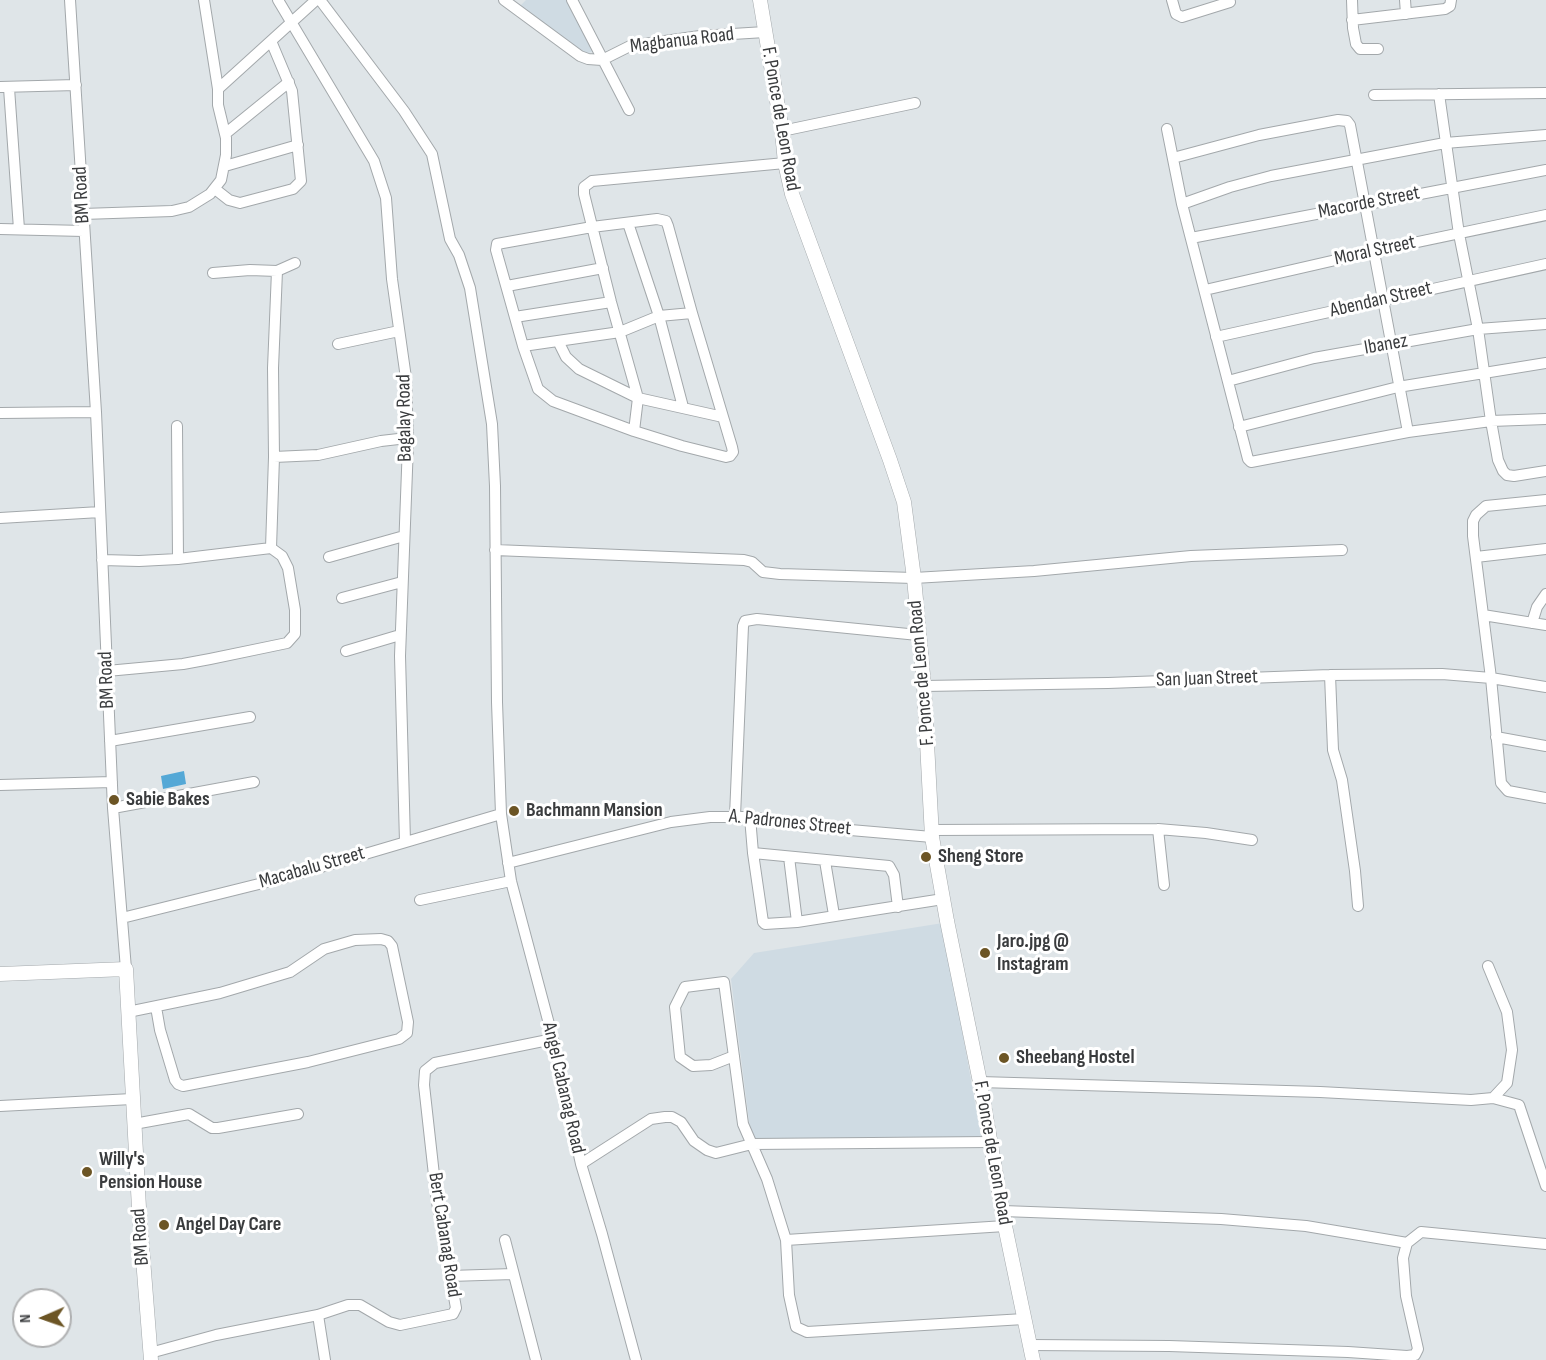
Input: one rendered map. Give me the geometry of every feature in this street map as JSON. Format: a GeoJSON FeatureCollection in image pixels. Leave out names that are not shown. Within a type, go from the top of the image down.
{"type":"FeatureCollection","features":[{"type":"Feature","properties":{"kind":"street","name":"BM Road"},"geometry":{"type":"LineString","coordinates":[[70,0],[96,412],[113,808],[126,969],[132,1099],[151,1357]]}},
{"type":"Feature","properties":{"kind":"street"},"geometry":{"type":"LineString","coordinates":[[83,214],[179,210],[203,199],[215,189],[221,180],[225,166],[225,134],[218,105],[218,88],[204,0]]}},
{"type":"Feature","properties":{"kind":"street","name":"Bagalay Road"},"geometry":{"type":"LineString","coordinates":[[278,0],[362,139],[381,179],[386,198],[392,279],[406,378],[400,635],[405,842]]}},
{"type":"Feature","properties":{"kind":"street"},"geometry":{"type":"LineString","coordinates":[[218,88],[292,20],[318,0]]}},
{"type":"Feature","properties":{"kind":"street","name":"Angel Cabanag Road"},"geometry":{"type":"LineString","coordinates":[[318,0],[404,111],[432,154],[450,239],[461,261],[470,288],[492,424],[501,814],[508,863],[553,1039],[581,1164],[636,1360]]}},
{"type":"Feature","properties":{"kind":"street"},"geometry":{"type":"LineString","coordinates":[[504,0],[519,4],[580,56],[602,60]]}},
{"type":"Feature","properties":{"kind":"street"},"geometry":{"type":"LineString","coordinates":[[572,0],[629,110]]}},
{"type":"Feature","properties":{"kind":"street","name":"F. Ponce de Leon Road"},"geometry":{"type":"LineString","coordinates":[[760,0],[782,131],[785,163],[792,194],[904,502],[924,686],[932,833],[1005,1226],[1033,1360]]}},
{"type":"Feature","properties":{"kind":"street"},"geometry":{"type":"LineString","coordinates":[[1172,0],[1175,12],[1182,17],[1230,2]]}},
{"type":"Feature","properties":{"kind":"street"},"geometry":{"type":"LineString","coordinates":[[1352,0],[1352,20],[1358,47],[1378,49]]}},
{"type":"Feature","properties":{"kind":"street"},"geometry":{"type":"LineString","coordinates":[[1405,0],[1406,14]]}},
{"type":"Feature","properties":{"kind":"street"},"geometry":{"type":"LineString","coordinates":[[1352,20],[1444,9],[1450,6],[1451,0]]}},
{"type":"Feature","properties":{"kind":"street","name":"Magbanua Road"},"geometry":{"type":"LineString","coordinates":[[602,60],[630,46],[700,36],[765,32]]}},
{"type":"Feature","properties":{"kind":"street"},"geometry":{"type":"LineString","coordinates":[[215,189],[229,200],[240,203],[293,189],[301,181],[289,82],[271,40]]}},
{"type":"Feature","properties":{"kind":"street"},"geometry":{"type":"LineString","coordinates":[[225,134],[289,82]]}},
{"type":"Feature","properties":{"kind":"street"},"geometry":{"type":"LineString","coordinates":[[19,229],[5,88],[75,85]]}},
{"type":"Feature","properties":{"kind":"street"},"geometry":{"type":"LineString","coordinates":[[1374,95],[1546,93]]}},
{"type":"Feature","properties":{"kind":"street"},"geometry":{"type":"LineString","coordinates":[[1440,94],[1459,234],[1478,329],[1498,460],[1507,475],[1546,471]]}},
{"type":"Feature","properties":{"kind":"street"},"geometry":{"type":"LineString","coordinates":[[782,131],[915,103]]}},
{"type":"Feature","properties":{"kind":"street"},"geometry":{"type":"LineString","coordinates":[[1173,158],[1259,135],[1342,120],[1350,125],[1408,432]]}},
{"type":"Feature","properties":{"kind":"street"},"geometry":{"type":"LineString","coordinates":[[1167,129],[1182,204],[1248,459],[1254,463],[1408,432],[1491,422],[1546,419]]}},
{"type":"Feature","properties":{"kind":"street"},"geometry":{"type":"LineString","coordinates":[[1182,204],[1230,187],[1271,176],[1445,143],[1546,135]]}},
{"type":"Feature","properties":{"kind":"street"},"geometry":{"type":"LineString","coordinates":[[225,166],[298,145]]}},
{"type":"Feature","properties":{"kind":"street"},"geometry":{"type":"LineString","coordinates":[[634,431],[638,398],[611,302],[584,187],[592,181],[785,163]]}},
{"type":"Feature","properties":{"kind":"street","name":"Macorde Street"},"geometry":{"type":"LineString","coordinates":[[1191,238],[1546,170]]}},
{"type":"Feature","properties":{"kind":"street","name":"Moral Street"},"geometry":{"type":"LineString","coordinates":[[1204,290],[1375,250],[1546,215]]}},
{"type":"Feature","properties":{"kind":"street"},"geometry":{"type":"LineString","coordinates":[[657,219],[666,221],[734,452],[726,458],[634,431],[561,406],[545,397],[535,382],[496,250],[497,244],[628,223],[657,219]]}},
{"type":"Feature","properties":{"kind":"street"},"geometry":{"type":"LineString","coordinates":[[628,223],[659,316],[683,407]]}},
{"type":"Feature","properties":{"kind":"street"},"geometry":{"type":"LineString","coordinates":[[0,229],[84,231]]}},
{"type":"Feature","properties":{"kind":"street"},"geometry":{"type":"LineString","coordinates":[[213,273],[277,271],[294,263]]}},
{"type":"Feature","properties":{"kind":"street","name":"Abendan Street"},"geometry":{"type":"LineString","coordinates":[[1216,337],[1546,264]]}},
{"type":"Feature","properties":{"kind":"street"},"geometry":{"type":"LineString","coordinates":[[507,286],[603,268]]}},
{"type":"Feature","properties":{"kind":"street"},"geometry":{"type":"LineString","coordinates":[[271,548],[274,457],[273,368],[277,271]]}},
{"type":"Feature","properties":{"kind":"street"},"geometry":{"type":"LineString","coordinates":[[515,317],[611,302]]}},
{"type":"Feature","properties":{"kind":"street"},"geometry":{"type":"LineString","coordinates":[[523,346],[620,332],[659,316],[692,313]]}},
{"type":"Feature","properties":{"kind":"street","name":"Ibanez"},"geometry":{"type":"LineString","coordinates":[[1228,381],[1314,358],[1392,344],[1478,329],[1546,324]]}},
{"type":"Feature","properties":{"kind":"street"},"geometry":{"type":"LineString","coordinates":[[338,344],[399,331]]}},
{"type":"Feature","properties":{"kind":"street"},"geometry":{"type":"LineString","coordinates":[[558,341],[566,357],[579,369],[638,398],[723,417]]}},
{"type":"Feature","properties":{"kind":"street"},"geometry":{"type":"LineString","coordinates":[[1239,427],[1398,387],[1546,363]]}},
{"type":"Feature","properties":{"kind":"street"},"geometry":{"type":"LineString","coordinates":[[0,413],[96,412]]}},
{"type":"Feature","properties":{"kind":"street"},"geometry":{"type":"LineString","coordinates":[[177,426],[178,559]]}},
{"type":"Feature","properties":{"kind":"street"},"geometry":{"type":"LineString","coordinates":[[274,457],[318,455],[406,438]]}},
{"type":"Feature","properties":{"kind":"street"},"geometry":{"type":"LineString","coordinates":[[1546,500],[1486,506],[1479,510],[1473,521],[1501,783],[1508,790],[1546,798]]}},
{"type":"Feature","properties":{"kind":"street"},"geometry":{"type":"LineString","coordinates":[[0,518],[100,512]]}},
{"type":"Feature","properties":{"kind":"street"},"geometry":{"type":"LineString","coordinates":[[329,558],[404,536]]}},
{"type":"Feature","properties":{"kind":"street"},"geometry":{"type":"LineString","coordinates":[[102,560],[178,559],[271,548],[282,556],[288,568],[297,627],[292,640],[287,643],[183,664],[107,671]]}},
{"type":"Feature","properties":{"kind":"street"},"geometry":{"type":"LineString","coordinates":[[1476,557],[1546,549]]}},
{"type":"Feature","properties":{"kind":"street"},"geometry":{"type":"LineString","coordinates":[[495,550],[744,560],[753,562],[763,572],[914,578],[1034,571],[1191,556],[1342,550]]}},
{"type":"Feature","properties":{"kind":"street"},"geometry":{"type":"LineString","coordinates":[[342,598],[402,582]]}},
{"type":"Feature","properties":{"kind":"street"},"geometry":{"type":"LineString","coordinates":[[1532,623],[1537,607],[1546,594]]}},
{"type":"Feature","properties":{"kind":"street"},"geometry":{"type":"LineString","coordinates":[[1483,615],[1546,625]]}},
{"type":"Feature","properties":{"kind":"street"},"geometry":{"type":"LineString","coordinates":[[735,816],[745,621],[757,619],[918,635]]}},
{"type":"Feature","properties":{"kind":"street"},"geometry":{"type":"LineString","coordinates":[[346,651],[400,635]]}},
{"type":"Feature","properties":{"kind":"street","name":"San Juan Street"},"geometry":{"type":"LineString","coordinates":[[924,686],[1442,674],[1491,678],[1546,687]]}},
{"type":"Feature","properties":{"kind":"street"},"geometry":{"type":"LineString","coordinates":[[1330,675],[1333,750],[1342,780],[1358,906]]}},
{"type":"Feature","properties":{"kind":"street"},"geometry":{"type":"LineString","coordinates":[[110,741],[250,717]]}},
{"type":"Feature","properties":{"kind":"street"},"geometry":{"type":"LineString","coordinates":[[1496,737],[1546,746]]}},
{"type":"Feature","properties":{"kind":"street"},"geometry":{"type":"LineString","coordinates":[[0,785],[112,782]]}},
{"type":"Feature","properties":{"kind":"street"},"geometry":{"type":"LineString","coordinates":[[113,808],[254,782]]}},
{"type":"Feature","properties":{"kind":"street","name":"Macabalu Street"},"geometry":{"type":"LineString","coordinates":[[122,918],[287,877],[501,814]]}},
{"type":"Feature","properties":{"kind":"street","name":"A. Padrones Street"},"geometry":{"type":"LineString","coordinates":[[508,863],[671,822],[735,816],[827,828],[932,833],[1158,829],[1206,832],[1252,840]]}},
{"type":"Feature","properties":{"kind":"street"},"geometry":{"type":"LineString","coordinates":[[750,817],[763,922],[771,925],[796,922],[943,899]]}},
{"type":"Feature","properties":{"kind":"street"},"geometry":{"type":"LineString","coordinates":[[1158,829],[1164,885]]}},
{"type":"Feature","properties":{"kind":"street"},"geometry":{"type":"LineString","coordinates":[[753,853],[889,866],[894,875],[898,907]]}},
{"type":"Feature","properties":{"kind":"street"},"geometry":{"type":"LineString","coordinates":[[789,857],[796,922]]}},
{"type":"Feature","properties":{"kind":"street"},"geometry":{"type":"LineString","coordinates":[[825,861],[834,915]]}},
{"type":"Feature","properties":{"kind":"street"},"geometry":{"type":"LineString","coordinates":[[420,900],[511,881]]}},
{"type":"Feature","properties":{"kind":"street"},"geometry":{"type":"LineString","coordinates":[[128,1012],[220,993],[290,972],[324,949],[356,940],[381,939],[388,941],[392,946],[408,1022],[406,1033],[399,1039],[308,1062],[183,1086],[175,1080],[160,1030],[156,1007]]}},
{"type":"Feature","properties":{"kind":"street"},"geometry":{"type":"LineString","coordinates":[[1488,966],[1507,1012],[1512,1050],[1507,1083],[1493,1098]]}},
{"type":"Feature","properties":{"kind":"street"},"geometry":{"type":"LineString","coordinates":[[0,974],[126,969]]}},
{"type":"Feature","properties":{"kind":"street"},"geometry":{"type":"LineString","coordinates":[[734,1056],[711,1065],[693,1066],[680,1057],[675,1007],[685,987],[724,982],[734,1056],[743,1124],[767,1179],[786,1240],[789,1295],[793,1322],[799,1330],[807,1332],[1024,1319]]}},
{"type":"Feature","properties":{"kind":"street","name":"Bert Cabanag Road"},"geometry":{"type":"LineString","coordinates":[[151,1357],[216,1335],[318,1315],[355,1305],[364,1307],[389,1322],[400,1325],[451,1316],[456,1308],[437,1202],[424,1085],[425,1071],[435,1063],[553,1039]]}},
{"type":"Feature","properties":{"kind":"street"},"geometry":{"type":"LineString","coordinates":[[980,1082],[1320,1092],[1471,1100],[1493,1098],[1519,1105],[1546,1186]]}},
{"type":"Feature","properties":{"kind":"street"},"geometry":{"type":"LineString","coordinates":[[0,1106],[132,1099]]}},
{"type":"Feature","properties":{"kind":"street"},"geometry":{"type":"LineString","coordinates":[[134,1124],[189,1114],[212,1128],[218,1128],[298,1113]]}},
{"type":"Feature","properties":{"kind":"street"},"geometry":{"type":"LineString","coordinates":[[581,1164],[651,1119],[664,1117],[672,1117],[681,1122],[694,1142],[716,1153],[752,1143],[991,1142]]}},
{"type":"Feature","properties":{"kind":"street"},"geometry":{"type":"LineString","coordinates":[[1003,1212],[1221,1219],[1306,1226],[1407,1243]]}},
{"type":"Feature","properties":{"kind":"street"},"geometry":{"type":"LineString","coordinates":[[786,1240],[1005,1226]]}},
{"type":"Feature","properties":{"kind":"street"},"geometry":{"type":"LineString","coordinates":[[1030,1345],[1170,1346],[1415,1355],[1418,1349],[1406,1296],[1403,1258],[1407,1243],[1421,1232],[1546,1244]]}},
{"type":"Feature","properties":{"kind":"street"},"geometry":{"type":"LineString","coordinates":[[505,1240],[536,1360]]}},
{"type":"Feature","properties":{"kind":"street"},"geometry":{"type":"LineString","coordinates":[[450,1276],[513,1274]]}},
{"type":"Feature","properties":{"kind":"street"},"geometry":{"type":"LineString","coordinates":[[318,1315],[325,1360]]}},
{"type":"Feature","properties":{"kind":"shaded area"},"geometry":{"type":"Polygon","coordinates":[[[526,0],[567,0],[595,49],[589,53],[582,52],[520,6],[526,0]]]}},
{"type":"Feature","properties":{"kind":"shaded area"},"geometry":{"type":"Polygon","coordinates":[[[943,923],[982,1142],[752,1144],[731,979],[754,953],[943,923]]]}},
{"type":"Feature","properties":{"kind":"water"},"geometry":{"type":"Polygon","coordinates":[[[184,771],[186,784],[163,789],[161,776],[184,771]]]}},
{"type":"Feature","properties":{"kind":"place","name":"Sabie Bakes"},"geometry":{"type":"Point","coordinates":[114,800]}},
{"type":"Feature","properties":{"kind":"place","name":"Bachmann Mansion"},"geometry":{"type":"Point","coordinates":[514,811]}},
{"type":"Feature","properties":{"kind":"place","name":"Sheng Store"},"geometry":{"type":"Point","coordinates":[926,857]}},
{"type":"Feature","properties":{"kind":"place","name":"Jaro.jpg @ Instagram"},"geometry":{"type":"Point","coordinates":[985,953]}},
{"type":"Feature","properties":{"kind":"place","name":"Sheebang Hostel"},"geometry":{"type":"Point","coordinates":[1004,1058]}},
{"type":"Feature","properties":{"kind":"place","name":"Willy's Pension House"},"geometry":{"type":"Point","coordinates":[87,1172]}},
{"type":"Feature","properties":{"kind":"place","name":"Angel Day Care"},"geometry":{"type":"Point","coordinates":[164,1225]}}]}
